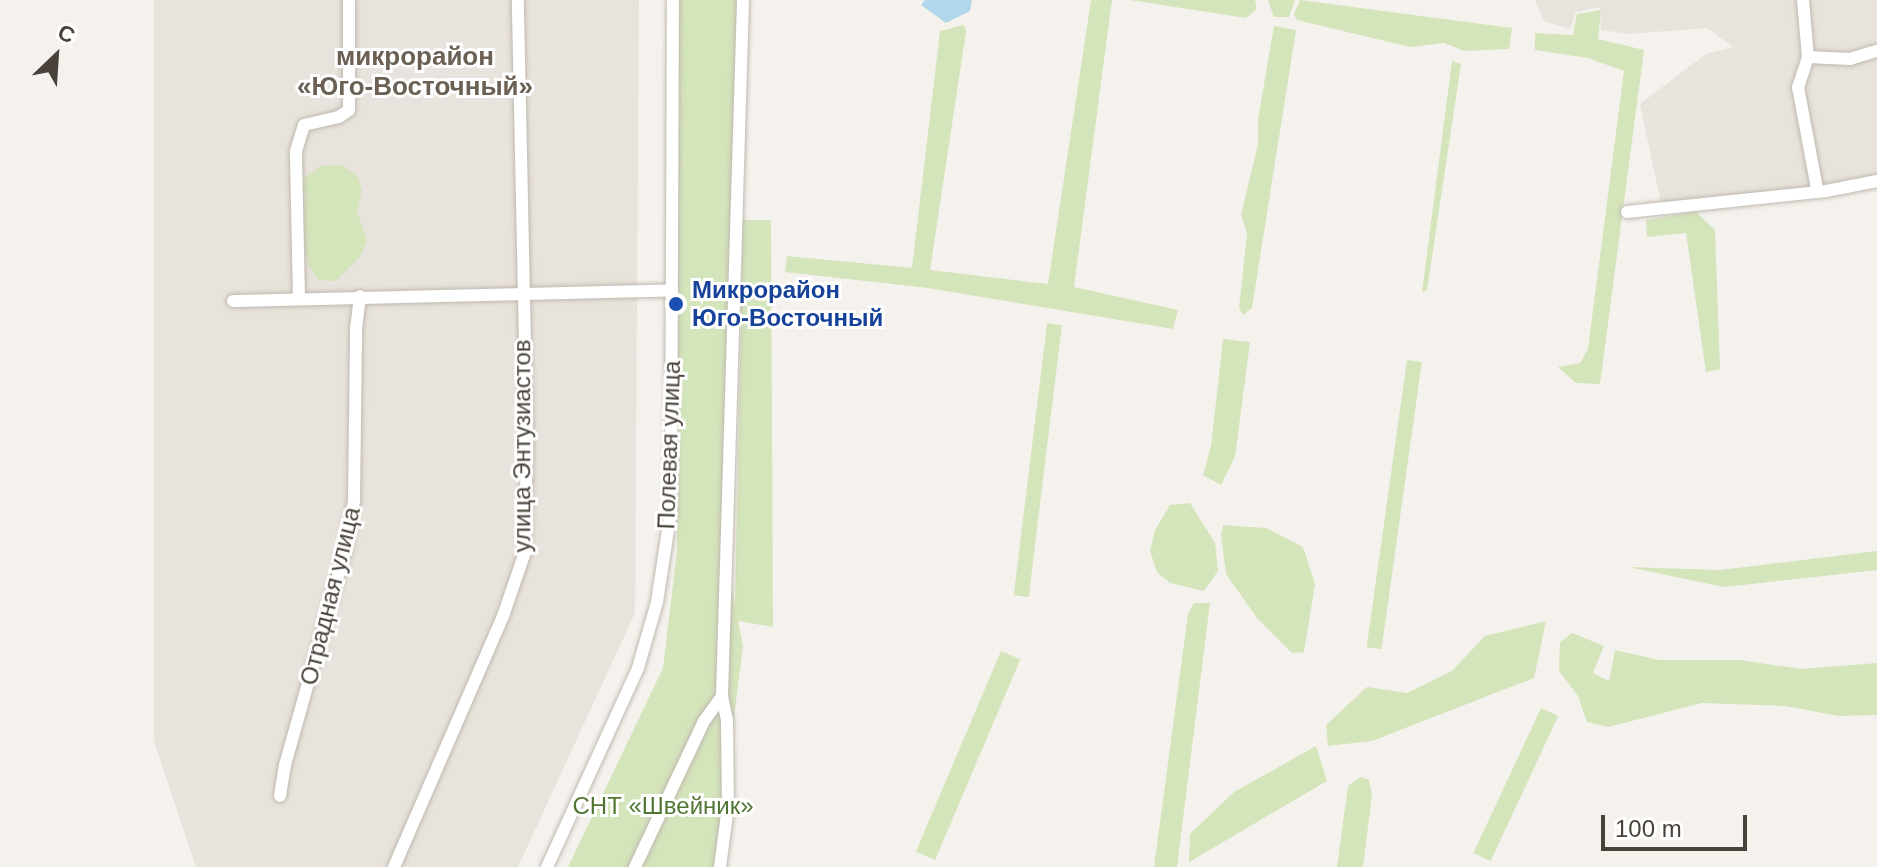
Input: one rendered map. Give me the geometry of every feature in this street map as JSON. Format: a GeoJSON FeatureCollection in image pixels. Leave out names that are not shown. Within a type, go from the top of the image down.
{"type":"FeatureCollection","features":[{"type":"Feature","properties":{"kind":"street"},"geometry":{"type":"LineString","coordinates":[[299,299],[296,151],[304,125],[339,117],[349,110],[349,0]]}},
{"type":"Feature","properties":{"kind":"street","name":"улица Энтузиастов"},"geometry":{"type":"LineString","coordinates":[[394,867],[503,616],[525,552],[527,440],[518,0]]}},
{"type":"Feature","properties":{"kind":"street","name":"Полевая улица"},"geometry":{"type":"LineString","coordinates":[[547,867],[638,668],[657,602],[671,510],[673,0]]}},
{"type":"Feature","properties":{"kind":"street"},"geometry":{"type":"LineString","coordinates":[[720,867],[728,807],[727,720],[722,696],[743,0]]}},
{"type":"Feature","properties":{"kind":"street"},"geometry":{"type":"LineString","coordinates":[[1803,0],[1808,57],[1798,87],[1817,189]]}},
{"type":"Feature","properties":{"kind":"street"},"geometry":{"type":"LineString","coordinates":[[1808,57],[1850,59],[1877,51]]}},
{"type":"Feature","properties":{"kind":"street"},"geometry":{"type":"LineString","coordinates":[[1627,212],[1707,205],[1877,181]]}},
{"type":"Feature","properties":{"kind":"street"},"geometry":{"type":"LineString","coordinates":[[233,301],[672,290]]}},
{"type":"Feature","properties":{"kind":"street","name":"Отрадная улица"},"geometry":{"type":"LineString","coordinates":[[280,796],[285,765],[346,548],[354,501],[356,329],[360,296]]}},
{"type":"Feature","properties":{"kind":"street"},"geometry":{"type":"LineString","coordinates":[[635,867],[704,721],[722,696]]}},
{"type":"Feature","properties":{"kind":"shaded area"},"geometry":{"type":"Polygon","coordinates":[[[154,0],[639,0],[635,613],[518,867],[196,867],[154,741],[154,0]]]}},
{"type":"Feature","properties":{"kind":"shaded area"},"geometry":{"type":"Polygon","coordinates":[[[1535,0],[1877,0],[1877,186],[1663,213],[1640,104],[1706,54],[1733,47],[1707,28],[1629,34],[1601,30],[1600,7],[1576,12],[1570,29],[1544,21],[1535,0]]]}},
{"type":"Feature","properties":{"kind":"green space","name":"СНТ «Швейник»"},"geometry":{"type":"Polygon","coordinates":[[[679,0],[741,0],[727,570],[735,604],[743,220],[771,220],[773,627],[738,621],[743,646],[715,867],[568,867],[663,668],[677,551],[679,0]]]}},
{"type":"Feature","properties":{"kind":"green space"},"geometry":{"type":"Polygon","coordinates":[[[1091,0],[1112,0],[1074,287],[1178,310],[1173,329],[928,288],[785,272],[787,256],[912,268],[940,31],[964,25],[966,32],[930,270],[1048,284],[1091,0]]]}},
{"type":"Feature","properties":{"kind":"green space"},"geometry":{"type":"Polygon","coordinates":[[[1130,0],[1255,0],[1257,9],[1246,18],[1130,0]]]}},
{"type":"Feature","properties":{"kind":"green space"},"geometry":{"type":"Polygon","coordinates":[[[1268,0],[1295,0],[1289,17],[1274,17],[1268,0]]]}},
{"type":"Feature","properties":{"kind":"green space"},"geometry":{"type":"Polygon","coordinates":[[[1300,0],[1512,28],[1509,49],[1464,51],[1444,43],[1410,47],[1297,20],[1294,14],[1300,0]]]}},
{"type":"Feature","properties":{"kind":"green space"},"geometry":{"type":"Polygon","coordinates":[[[1601,10],[1598,39],[1644,50],[1600,384],[1576,383],[1558,367],[1580,363],[1588,349],[1624,71],[1588,58],[1535,50],[1535,33],[1573,35],[1577,14],[1601,10]]]}},
{"type":"Feature","properties":{"kind":"green space"},"geometry":{"type":"Polygon","coordinates":[[[1274,26],[1296,30],[1252,308],[1243,315],[1239,308],[1247,233],[1241,215],[1258,144],[1258,119],[1274,26]]]}},
{"type":"Feature","properties":{"kind":"green space"},"geometry":{"type":"Polygon","coordinates":[[[1452,61],[1461,64],[1427,290],[1422,292],[1452,61]]]}},
{"type":"Feature","properties":{"kind":"green space"},"geometry":{"type":"Polygon","coordinates":[[[341,165],[357,175],[362,191],[357,211],[367,240],[360,257],[336,281],[318,280],[308,265],[298,214],[307,199],[300,188],[305,177],[321,166],[341,165]]]}},
{"type":"Feature","properties":{"kind":"green space"},"geometry":{"type":"Polygon","coordinates":[[[1696,212],[1715,230],[1720,369],[1706,372],[1686,233],[1647,237],[1646,220],[1696,212]]]}},
{"type":"Feature","properties":{"kind":"green space"},"geometry":{"type":"Polygon","coordinates":[[[1047,323],[1062,325],[1029,597],[1014,595],[1047,323]]]}},
{"type":"Feature","properties":{"kind":"green space"},"geometry":{"type":"Polygon","coordinates":[[[1223,339],[1250,342],[1235,457],[1221,485],[1203,475],[1211,446],[1223,339]]]}},
{"type":"Feature","properties":{"kind":"green space"},"geometry":{"type":"Polygon","coordinates":[[[1407,360],[1422,362],[1381,649],[1367,647],[1407,360]]]}},
{"type":"Feature","properties":{"kind":"green space"},"geometry":{"type":"Polygon","coordinates":[[[1190,503],[1215,543],[1218,571],[1204,591],[1170,583],[1157,572],[1150,551],[1155,530],[1170,505],[1190,503]]]}},
{"type":"Feature","properties":{"kind":"green space"},"geometry":{"type":"Polygon","coordinates":[[[1223,525],[1266,528],[1303,547],[1315,584],[1304,652],[1292,653],[1257,618],[1226,574],[1221,535],[1223,525]]]}},
{"type":"Feature","properties":{"kind":"green space"},"geometry":{"type":"Polygon","coordinates":[[[1877,551],[1877,570],[1724,587],[1628,567],[1720,570],[1877,551]]]}},
{"type":"Feature","properties":{"kind":"green space"},"geometry":{"type":"Polygon","coordinates":[[[1194,603],[1210,603],[1177,867],[1154,867],[1188,614],[1194,603]]]}},
{"type":"Feature","properties":{"kind":"green space"},"geometry":{"type":"Polygon","coordinates":[[[1546,621],[1534,678],[1372,741],[1328,746],[1326,725],[1367,687],[1407,693],[1452,671],[1485,636],[1546,621]]]}},
{"type":"Feature","properties":{"kind":"green space"},"geometry":{"type":"Polygon","coordinates":[[[1572,633],[1604,646],[1593,673],[1609,681],[1615,650],[1659,660],[1740,660],[1801,669],[1877,663],[1877,715],[1839,716],[1785,706],[1702,703],[1608,727],[1587,722],[1578,696],[1559,671],[1560,642],[1572,633]]]}},
{"type":"Feature","properties":{"kind":"green space"},"geometry":{"type":"Polygon","coordinates":[[[1001,651],[1020,659],[935,860],[916,852],[1001,651]]]}},
{"type":"Feature","properties":{"kind":"green space"},"geometry":{"type":"Polygon","coordinates":[[[1541,708],[1558,716],[1491,861],[1473,853],[1541,708]]]}},
{"type":"Feature","properties":{"kind":"green space"},"geometry":{"type":"Polygon","coordinates":[[[1316,746],[1327,781],[1189,862],[1190,834],[1234,792],[1316,746]]]}},
{"type":"Feature","properties":{"kind":"green space"},"geometry":{"type":"Polygon","coordinates":[[[1360,777],[1369,780],[1372,795],[1363,867],[1337,867],[1348,786],[1360,777]]]}},
{"type":"Feature","properties":{"kind":"water"},"geometry":{"type":"Polygon","coordinates":[[[925,0],[972,0],[970,11],[946,23],[921,5],[925,0]]]}},
{"type":"Feature","properties":{"kind":"place","name":"Микрорайон Юго-Восточный"},"geometry":{"type":"Point","coordinates":[676,304]}},
{"type":"Feature","properties":{"kind":"district","name":"микрорайон «Юго-Восточный»"},"geometry":{"type":"Point","coordinates":[415,72]}}]}
